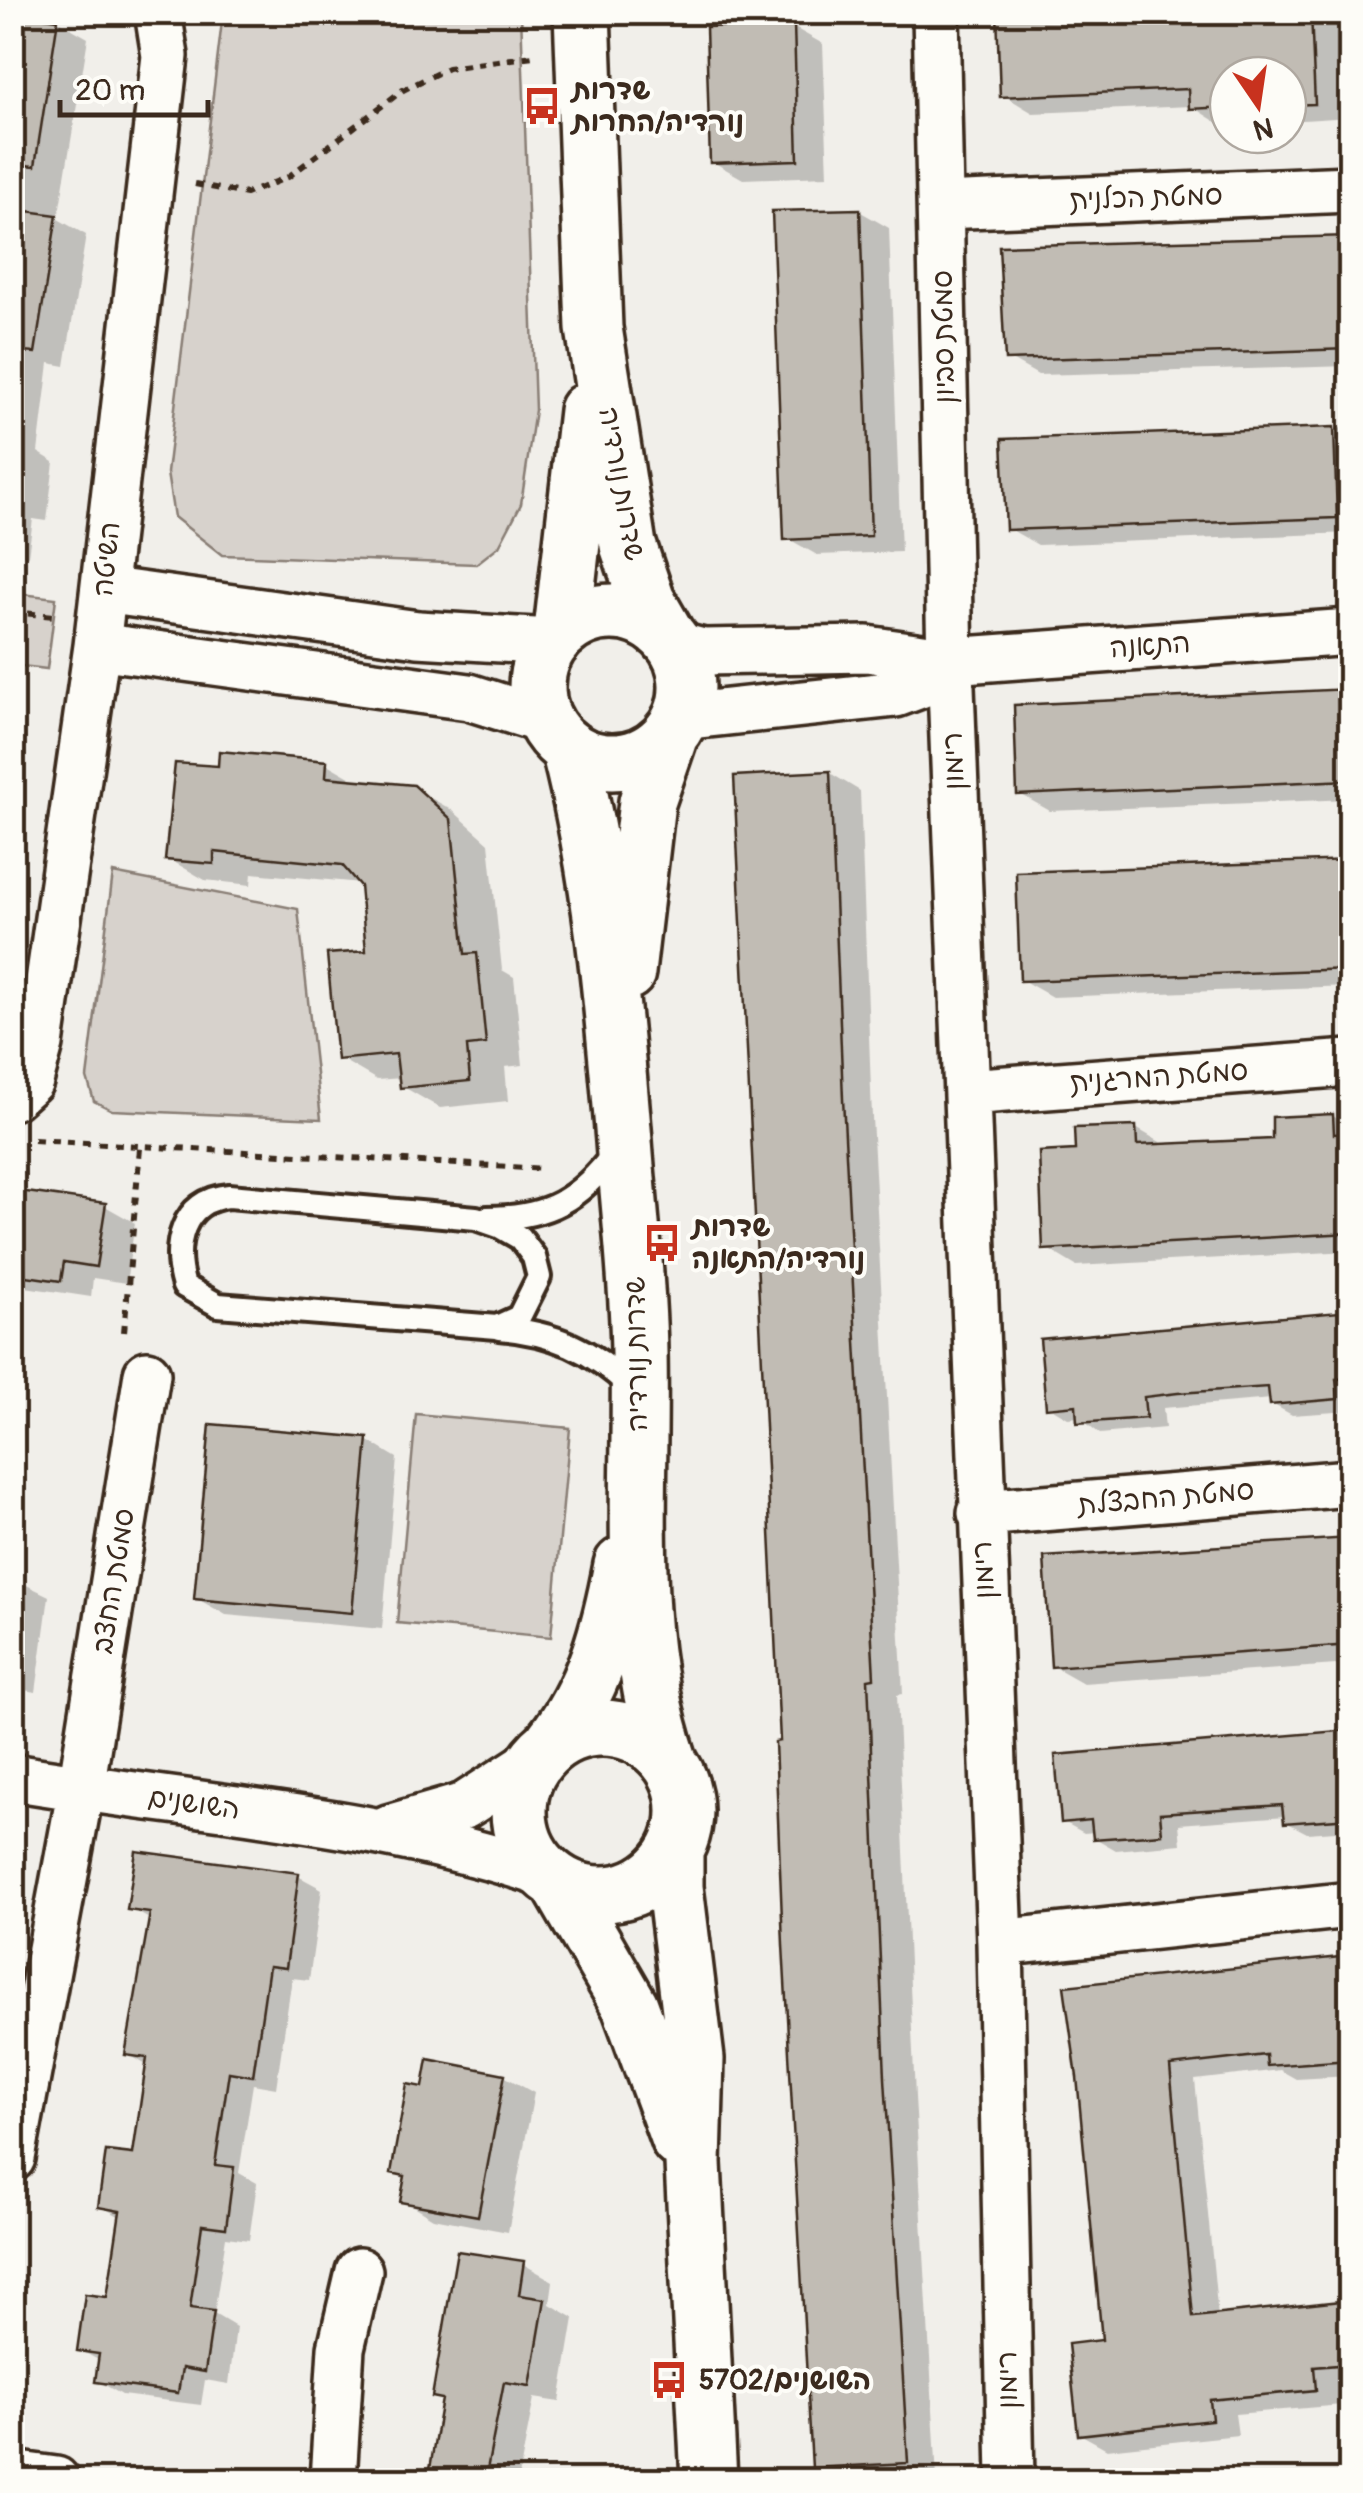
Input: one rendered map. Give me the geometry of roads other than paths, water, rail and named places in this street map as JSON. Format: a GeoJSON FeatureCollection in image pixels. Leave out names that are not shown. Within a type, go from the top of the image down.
{"type":"FeatureCollection","features":[{"type":"Feature","properties":{"kind":"street","name":"השיטה"},"geometry":{"type":"LineString","coordinates":[[12,1097],[30,1081],[40,1044],[98,646],[165,56],[164,24],[158,12]]}},
{"type":"Feature","properties":{"kind":"street","name":"סמטת סביון"},"geometry":{"type":"LineString","coordinates":[[936,12],[950,660]]}},
{"type":"Feature","properties":{"kind":"street","name":"שדרות נורדיה"},"geometry":{"type":"LineString","coordinates":[[583,31],[594,328],[628,545],[646,601],[669,639]]}},
{"type":"Feature","properties":{"kind":"street","name":"סמטת הכלנית"},"geometry":{"type":"LineString","coordinates":[[942,206],[1350,189]]}},
{"type":"Feature","properties":{"kind":"street","name":"שדרות נורדיה"},"geometry":{"type":"LineString","coordinates":[[557,637],[594,328]]}},
{"type":"Feature","properties":{"kind":"street"},"geometry":{"type":"LineString","coordinates":[[104,590],[418,634],[557,637]]}},
{"type":"Feature","properties":{"kind":"street"},"geometry":{"type":"LineString","coordinates":[[98,646],[469,696],[557,735],[590,760],[624,761],[654,750],[676,726],[687,675],[669,639],[624,614],[580,618],[557,637],[539,667],[536,689],[557,735]]}},
{"type":"Feature","properties":{"kind":"street","name":"התאנה"},"geometry":{"type":"LineString","coordinates":[[669,639],[704,652],[906,651],[950,660],[1350,632]]}},
{"type":"Feature","properties":{"kind":"street"},"geometry":{"type":"LineString","coordinates":[[676,726],[896,694],[920,685],[950,660]]}},
{"type":"Feature","properties":{"kind":"street","name":"רימון"},"geometry":{"type":"LineString","coordinates":[[950,660],[1000,1944],[1011,2480]]}},
{"type":"Feature","properties":{"kind":"street","name":"שדרות נורדיה"},"geometry":{"type":"LineString","coordinates":[[669,1760],[648,1688],[638,1478],[636,1285],[612,1156],[617,1049],[647,802],[676,726]]}},
{"type":"Feature","properties":{"kind":"street","name":"שדרות נורדיה"},"geometry":{"type":"LineString","coordinates":[[557,735],[588,831],[617,1049]]}},
{"type":"Feature","properties":{"kind":"street","name":"סמטת המרגנית"},"geometry":{"type":"LineString","coordinates":[[967,1092],[1350,1063]]}},
{"type":"Feature","properties":{"kind":"street","name":"סמטת החצב"},"geometry":{"type":"LineString","coordinates":[[12,2158],[80,1788],[147,1374]]}},
{"type":"Feature","properties":{"kind":"street","name":"שדרות נורדיה"},"geometry":{"type":"LineString","coordinates":[[544,1751],[585,1694],[598,1663],[618,1585],[638,1478]]}},
{"type":"Feature","properties":{"kind":"street","name":"סמטת החבצלת"},"geometry":{"type":"LineString","coordinates":[[981,1513],[1350,1482]]}},
{"type":"Feature","properties":{"kind":"street"},"geometry":{"type":"LineString","coordinates":[[554,1879],[601,1895],[624,1892],[661,1870],[675,1852],[684,1830],[686,1805],[681,1781],[669,1760],[650,1742],[602,1727],[576,1731],[544,1751],[523,1783],[518,1808],[531,1856],[554,1879],[630,2006],[651,2054],[694,2191]]}},
{"type":"Feature","properties":{"kind":"street","name":"השושנים"},"geometry":{"type":"LineString","coordinates":[[376,1830],[464,1806],[544,1751]]}},
{"type":"Feature","properties":{"kind":"street","name":"השושנים"},"geometry":{"type":"LineString","coordinates":[[12,1776],[376,1830],[490,1856],[554,1879]]}},
{"type":"Feature","properties":{"kind":"street"},"geometry":{"type":"LineString","coordinates":[[675,1852],[674,1887],[696,2059],[694,2191],[708,2480]]}},
{"type":"Feature","properties":{"kind":"street"},"geometry":{"type":"LineString","coordinates":[[1000,1944],[1350,1905]]}},
{"type":"Feature","properties":{"kind":"street"},"geometry":{"type":"LineString","coordinates":[[334,2480],[341,2348],[360,2271]]}},
{"type":"Feature","properties":{"kind":"street"},"geometry":{"type":"LineString","coordinates":[[12,2474],[56,2480]]}},
{"type":"Feature","properties":{"kind":"lane"},"geometry":{"type":"LineString","coordinates":[[612,1156],[553,1208],[528,1218],[476,1218],[212,1197],[197,1206],[187,1220],[179,1238],[177,1264],[184,1286],[218,1305],[537,1332],[578,1345],[640,1396]]}},
{"type":"Feature","properties":{"kind":"lane"},"geometry":{"type":"LineString","coordinates":[[476,1218],[520,1238],[534,1257],[539,1277],[518,1317],[496,1327]]}},
{"type":"Feature","properties":{"kind":"place","name":"שדרות נורדיה/החרות"},"geometry":{"type":"Point","coordinates":[542,106]}},
{"type":"Feature","properties":{"kind":"place","name":"שדרות נורדיה/התאנה"},"geometry":{"type":"Point","coordinates":[662,1243]}},
{"type":"Feature","properties":{"kind":"place","name":"5702/השושנים"},"geometry":{"type":"Point","coordinates":[669,2380]}}]}
